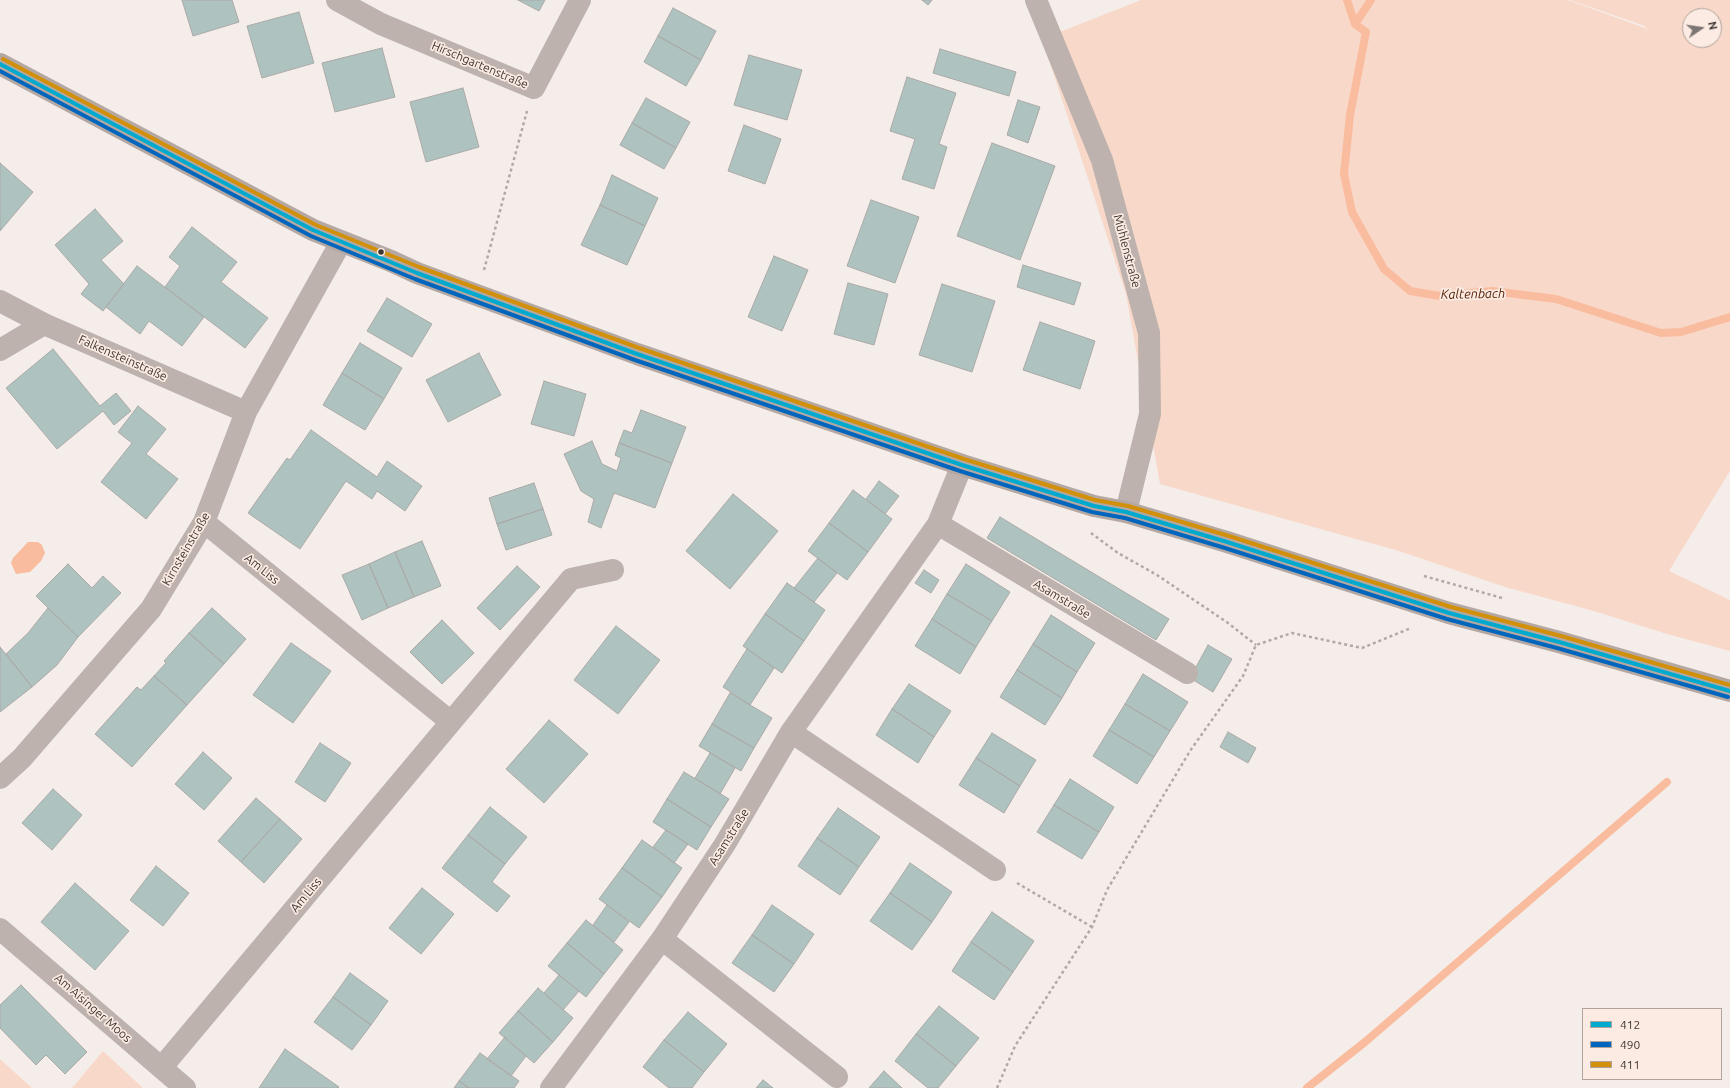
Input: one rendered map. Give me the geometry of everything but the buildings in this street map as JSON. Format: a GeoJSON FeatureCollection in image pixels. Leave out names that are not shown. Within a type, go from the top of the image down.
{"type":"FeatureCollection","features":[{"type":"Feature","properties":{"kind":"main road"},"geometry":{"type":"LineString","coordinates":[[0,64],[313,230],[391,261],[413,272],[477,296],[645,356],[962,464],[1094,506],[1126,512],[1449,612],[1730,691]]}},
{"type":"Feature","properties":{"kind":"street","name":"Hirschgartenstraße"},"geometry":{"type":"LineString","coordinates":[[337,0],[381,24],[534,88],[580,0]]}},
{"type":"Feature","properties":{"kind":"street","name":"Mühlenstraße"},"geometry":{"type":"LineString","coordinates":[[1036,0],[1102,160],[1149,333],[1150,414],[1126,512]]}},
{"type":"Feature","properties":{"kind":"street","name":"Kirnsteinstraße"},"geometry":{"type":"LineString","coordinates":[[0,778],[22,758],[151,608],[204,522],[246,412],[341,242]]}},
{"type":"Feature","properties":{"kind":"street","name":"Falkensteinstraße"},"geometry":{"type":"LineString","coordinates":[[0,301],[44,324],[246,412]]}},
{"type":"Feature","properties":{"kind":"street"},"geometry":{"type":"LineString","coordinates":[[0,350],[44,324]]}},
{"type":"Feature","properties":{"kind":"street","name":"Asamstraße"},"geometry":{"type":"LineString","coordinates":[[551,1088],[662,939],[725,844],[791,732],[938,524],[962,464]]}},
{"type":"Feature","properties":{"kind":"street","name":"Am Liss"},"geometry":{"type":"LineString","coordinates":[[204,522],[451,722]]}},
{"type":"Feature","properties":{"kind":"street","name":"Asamstraße"},"geometry":{"type":"LineString","coordinates":[[938,524],[1186,673]]}},
{"type":"Feature","properties":{"kind":"street","name":"Am Liss"},"geometry":{"type":"LineString","coordinates":[[162,1067],[571,580],[613,570]]}},
{"type":"Feature","properties":{"kind":"street"},"geometry":{"type":"LineString","coordinates":[[791,732],[995,870]]}},
{"type":"Feature","properties":{"kind":"street","name":"Am Aisinger Moos"},"geometry":{"type":"LineString","coordinates":[[0,929],[186,1088]]}},
{"type":"Feature","properties":{"kind":"street"},"geometry":{"type":"LineString","coordinates":[[662,939],[837,1077]]}},
{"type":"Feature","properties":{"kind":"path"},"geometry":{"type":"LineString","coordinates":[[477,296],[534,88]]}},
{"type":"Feature","properties":{"kind":"path"},"geometry":{"type":"LineString","coordinates":[[1094,506],[1089,531],[1118,553],[1157,575],[1228,623],[1256,645]]}},
{"type":"Feature","properties":{"kind":"path"},"geometry":{"type":"LineString","coordinates":[[1423,576],[1507,600]]}},
{"type":"Feature","properties":{"kind":"path"},"geometry":{"type":"LineString","coordinates":[[997,1088],[1016,1046],[1092,927],[1107,890],[1190,751],[1243,676],[1256,645],[1292,633],[1362,648],[1413,627]]}},
{"type":"Feature","properties":{"kind":"path"},"geometry":{"type":"LineString","coordinates":[[995,870],[1092,927]]}},
{"type":"Feature","properties":{"kind":"shaded area"},"geometry":{"type":"Polygon","coordinates":[[[1141,0],[1568,0],[1645,28],[1648,34],[1645,26],[1570,0],[1730,0],[1730,471],[1669,571],[1730,600],[1730,651],[1667,634],[1594,611],[1505,587],[1399,551],[1160,484],[1126,294],[1042,39],[1141,0]]]}},
{"type":"Feature","properties":{"kind":"shaded area"},"geometry":{"type":"Polygon","coordinates":[[[28,542],[38,542],[42,545],[45,553],[41,561],[30,572],[16,574],[11,563],[13,558],[28,542]]]}},
{"type":"Feature","properties":{"kind":"shaded area"},"geometry":{"type":"Polygon","coordinates":[[[103,1051],[143,1088],[72,1088],[103,1051]]]}},
{"type":"Feature","properties":{"kind":"shaded area"},"geometry":{"type":"Polygon","coordinates":[[[0,1059],[32,1088],[0,1088],[0,1059]]]}},
{"type":"Feature","properties":{"kind":"waterway","name":"Kaltenbach"},"geometry":{"type":"LineString","coordinates":[[1347,0],[1355,24],[1366,32],[1350,115],[1344,174],[1352,212],[1384,269],[1410,291],[1440,296],[1492,291],[1556,299],[1661,333],[1681,332],[1730,317]]}},
{"type":"Feature","properties":{"kind":"waterway"},"geometry":{"type":"LineString","coordinates":[[1355,24],[1371,0]]}},
{"type":"Feature","properties":{"kind":"waterway"},"geometry":{"type":"LineString","coordinates":[[1307,1088],[1365,1042],[1667,782]]}},
{"type":"Feature","properties":{"kind":"transit line","name":"411"},"geometry":{"type":"LineString","coordinates":[[3,59],[316,225],[419,267],[639,348],[964,459],[1095,500],[1128,506],[1229,536],[1451,607],[1561,636],[1730,685]]}},
{"type":"Feature","properties":{"kind":"transit line","name":"412"},"geometry":{"type":"LineString","coordinates":[[0,64],[313,230],[417,273],[637,354],[962,465],[1094,506],[1126,512],[1227,542],[1449,613],[1559,642],[1730,691]]}},
{"type":"Feature","properties":{"kind":"transit line","name":"490"},"geometry":{"type":"LineString","coordinates":[[0,71],[311,236],[415,279],[635,360],[960,471],[1092,512],[1125,518],[1225,548],[1447,619],[1557,648],[1728,697]]}}]}
